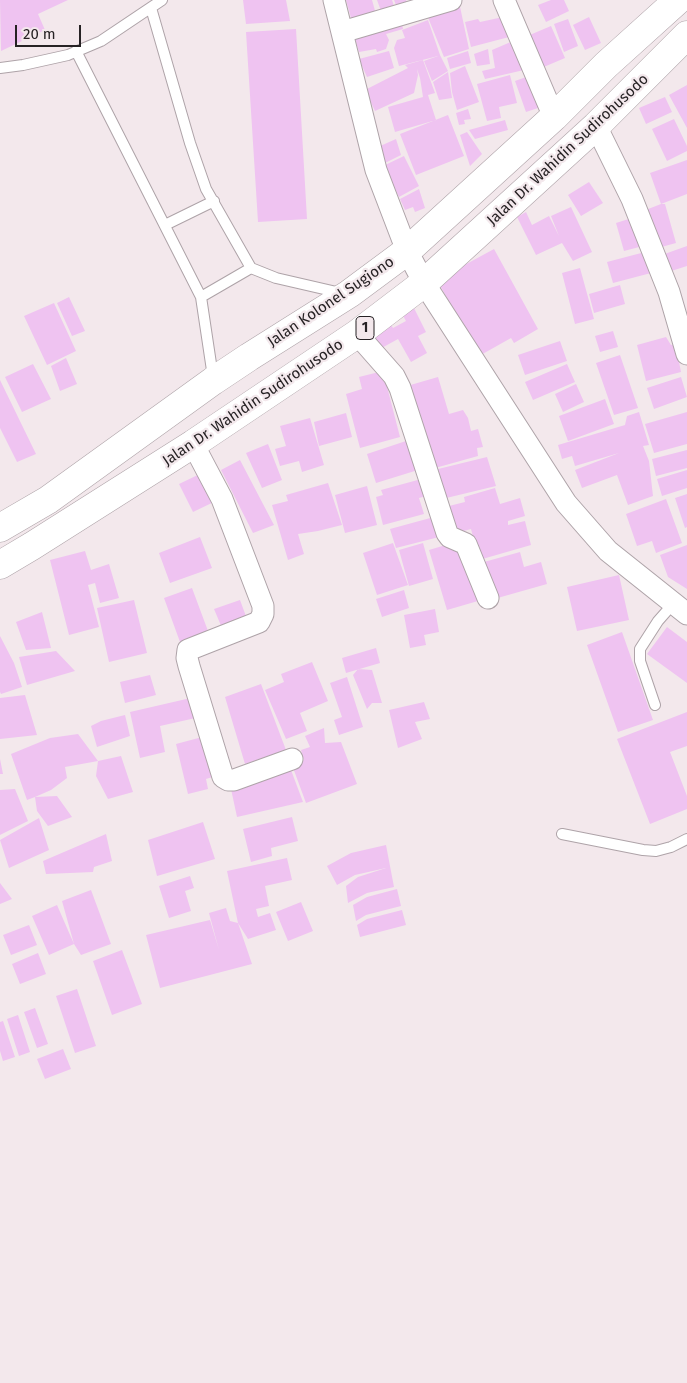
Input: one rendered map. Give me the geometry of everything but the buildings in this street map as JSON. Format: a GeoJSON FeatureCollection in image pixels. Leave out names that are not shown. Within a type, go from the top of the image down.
{"type":"FeatureCollection","features":[{"type":"Feature","properties":{"kind":"highway","name":"Jalan Kolonel Sugiono"},"geometry":{"type":"LineString","coordinates":[[0,527],[48,500],[213,381],[349,294],[407,251],[678,0]]}},
{"type":"Feature","properties":{"kind":"highway","name":"Jalan Dr. Wahidin Sudirohusodo"},"geometry":{"type":"LineString","coordinates":[[0,565],[193,444],[357,334],[424,283],[596,126],[687,35]]}},
{"type":"Feature","properties":{"kind":"street"},"geometry":{"type":"LineString","coordinates":[[334,0],[376,170],[407,251],[424,283],[566,503],[608,551],[676,610]]}},
{"type":"Feature","properties":{"kind":"street"},"geometry":{"type":"LineString","coordinates":[[342,32],[451,0]]}},
{"type":"Feature","properties":{"kind":"street"},"geometry":{"type":"LineString","coordinates":[[504,0],[554,116]]}},
{"type":"Feature","properties":{"kind":"street"},"geometry":{"type":"LineString","coordinates":[[596,126],[632,199],[669,292],[687,354]]}},
{"type":"Feature","properties":{"kind":"street"},"geometry":{"type":"LineString","coordinates":[[357,334],[394,376],[400,388],[447,533],[450,537],[466,544],[488,598]]}},
{"type":"Feature","properties":{"kind":"street"},"geometry":{"type":"LineString","coordinates":[[193,444],[222,499],[262,606],[259,622],[188,650],[189,666],[223,777],[228,780],[234,780],[292,759]]}},
{"type":"Feature","properties":{"kind":"lane"},"geometry":{"type":"LineString","coordinates":[[0,68],[68,55],[101,41],[162,0]]}},
{"type":"Feature","properties":{"kind":"lane"},"geometry":{"type":"LineString","coordinates":[[151,8],[190,143],[206,189],[251,268],[276,278],[349,294]]}},
{"type":"Feature","properties":{"kind":"lane"},"geometry":{"type":"LineString","coordinates":[[76,51],[201,297],[213,381]]}},
{"type":"Feature","properties":{"kind":"lane"},"geometry":{"type":"LineString","coordinates":[[165,225],[214,201]]}},
{"type":"Feature","properties":{"kind":"lane"},"geometry":{"type":"LineString","coordinates":[[201,297],[251,268]]}},
{"type":"Feature","properties":{"kind":"lane"},"geometry":{"type":"LineString","coordinates":[[655,704],[640,661],[640,649],[658,621],[676,610]]}},
{"type":"Feature","properties":{"kind":"lane"},"geometry":{"type":"LineString","coordinates":[[562,834],[656,851],[671,847],[687,839]]}}]}
